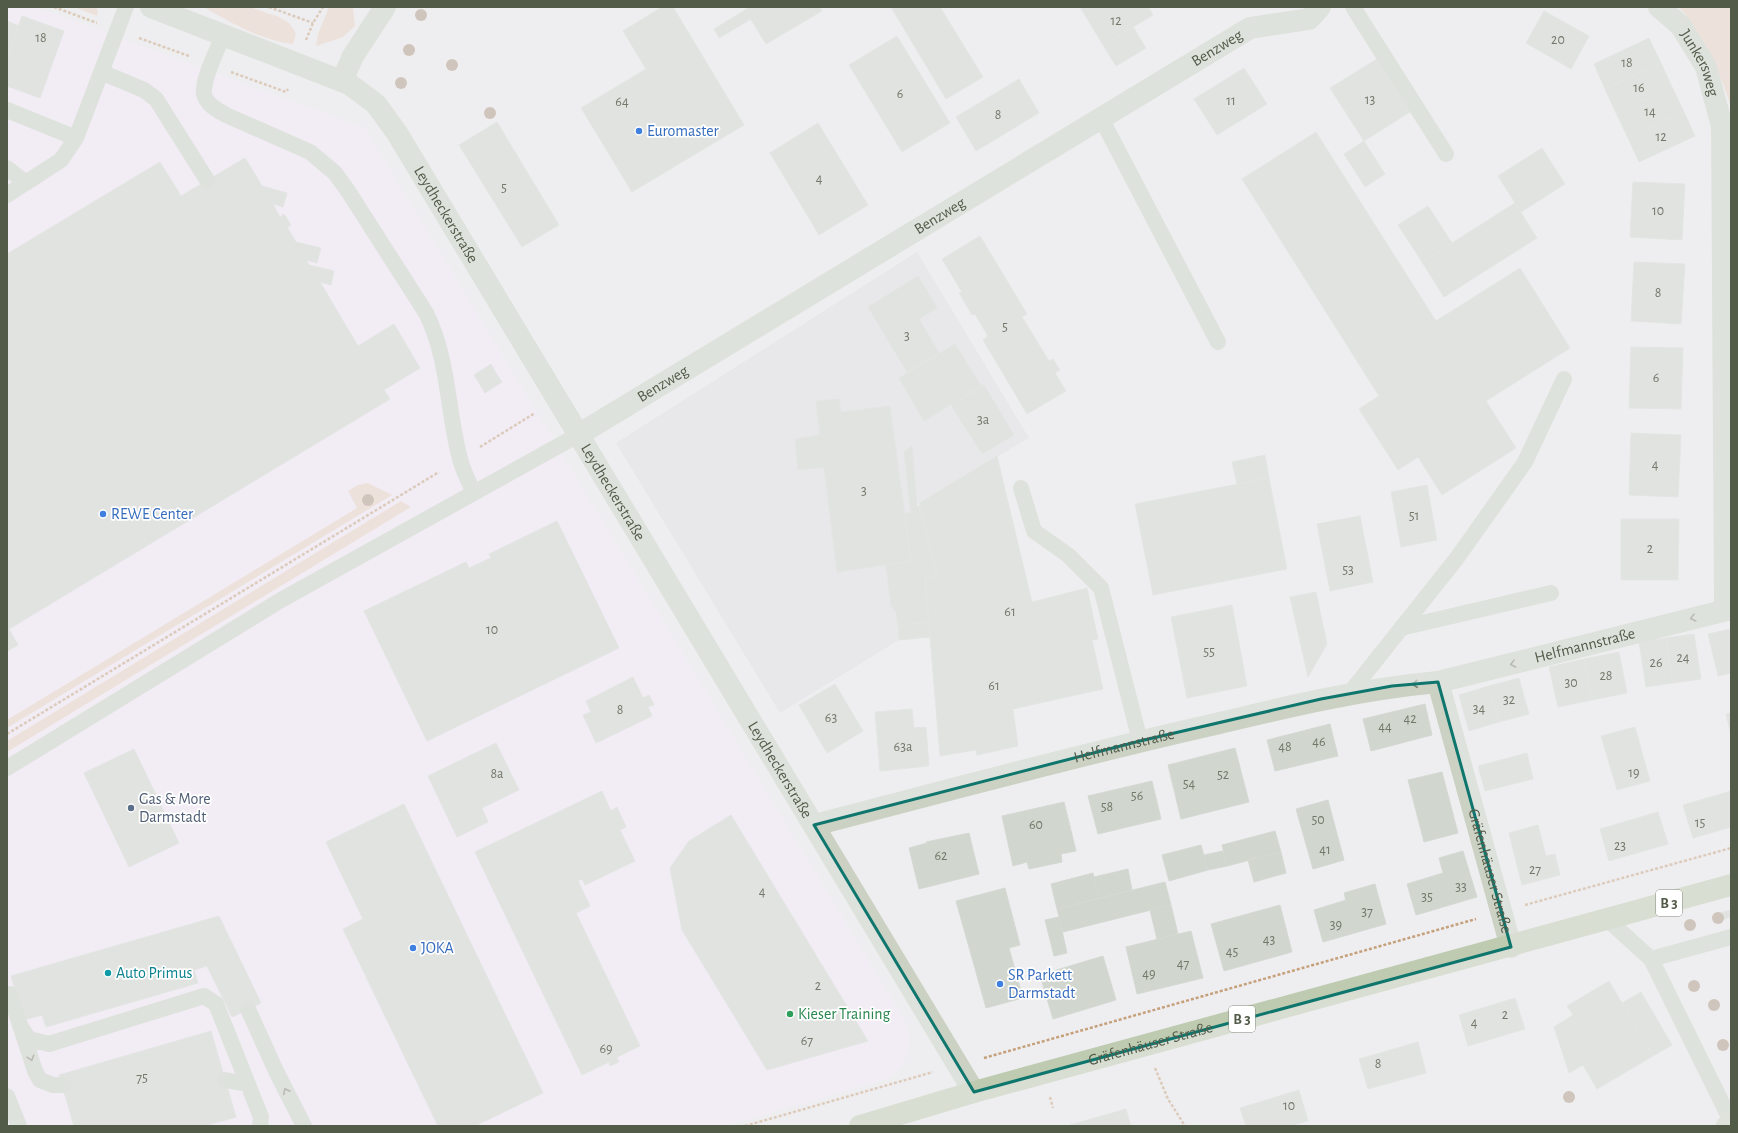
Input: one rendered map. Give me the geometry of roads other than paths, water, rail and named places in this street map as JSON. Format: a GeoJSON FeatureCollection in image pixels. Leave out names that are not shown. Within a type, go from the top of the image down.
{"type":"FeatureCollection","features":[{"type":"Feature","properties":{"kind":"main road","name":"Gräfenhäuser Straße"},"geometry":{"type":"LineString","coordinates":[[860,1126],[974,1092],[1511,947],[1731,885]]}},
{"type":"Feature","properties":{"kind":"main road"},"geometry":{"type":"LineString","coordinates":[[1728,1126],[1731,1122]]}},
{"type":"Feature","properties":{"kind":"street","name":"Leydheckerstraße"},"geometry":{"type":"LineString","coordinates":[[151,7],[354,87],[370,98],[397,133],[974,1092]]}},
{"type":"Feature","properties":{"kind":"street"},"geometry":{"type":"LineString","coordinates":[[342,81],[353,56],[385,7]]}},
{"type":"Feature","properties":{"kind":"street","name":"Junkersweg"},"geometry":{"type":"LineString","coordinates":[[1659,7],[1681,26],[1706,67],[1722,126],[1728,610]]}},
{"type":"Feature","properties":{"kind":"street","name":"Benzweg"},"geometry":{"type":"LineString","coordinates":[[578,435],[1250,28],[1315,13]]}},
{"type":"Feature","properties":{"kind":"street","name":"Helfmannstraße"},"geometry":{"type":"LineString","coordinates":[[814,825],[1140,741],[1349,694],[1392,686],[1438,682],[1728,610]]}},
{"type":"Feature","properties":{"kind":"street","name":"Gräfenhäuser Straße"},"geometry":{"type":"LineString","coordinates":[[1438,682],[1511,947]]}},
{"type":"Feature","properties":{"kind":"lane"},"geometry":{"type":"LineString","coordinates":[[7,195],[61,160],[76,138],[126,7]]}},
{"type":"Feature","properties":{"kind":"lane"},"geometry":{"type":"LineString","coordinates":[[1353,7],[1446,154]]}},
{"type":"Feature","properties":{"kind":"lane"},"geometry":{"type":"LineString","coordinates":[[223,35],[204,88],[204,95],[207,101],[226,115],[298,146],[327,165],[348,191],[426,313],[440,344],[460,459],[474,493]]}},
{"type":"Feature","properties":{"kind":"lane"},"geometry":{"type":"LineString","coordinates":[[101,72],[144,90],[156,99],[208,180]]}},
{"type":"Feature","properties":{"kind":"lane"},"geometry":{"type":"LineString","coordinates":[[7,110],[76,138]]}},
{"type":"Feature","properties":{"kind":"lane"},"geometry":{"type":"LineString","coordinates":[[1101,118],[1218,342]]}},
{"type":"Feature","properties":{"kind":"lane"},"geometry":{"type":"LineString","coordinates":[[7,168],[26,183]]}},
{"type":"Feature","properties":{"kind":"lane"},"geometry":{"type":"LineString","coordinates":[[1349,694],[1457,558],[1525,462],[1564,379]]}},
{"type":"Feature","properties":{"kind":"lane"},"geometry":{"type":"LineString","coordinates":[[7,768],[281,600],[578,435]]}},
{"type":"Feature","properties":{"kind":"lane"},"geometry":{"type":"LineString","coordinates":[[1021,488],[1034,531],[1068,555],[1101,588],[1140,741]]}},
{"type":"Feature","properties":{"kind":"lane"},"geometry":{"type":"LineString","coordinates":[[1401,628],[1551,593]]}},
{"type":"Feature","properties":{"kind":"lane"},"geometry":{"type":"LineString","coordinates":[[1608,920],[1651,959],[1731,1122]]}},
{"type":"Feature","properties":{"kind":"lane"},"geometry":{"type":"LineString","coordinates":[[1651,959],[1731,937]]}},
{"type":"Feature","properties":{"kind":"lane"},"geometry":{"type":"LineString","coordinates":[[11,994],[20,1026],[35,1070],[40,1080],[53,1085],[62,1085]]}},
{"type":"Feature","properties":{"kind":"lane"},"geometry":{"type":"LineString","coordinates":[[20,1026],[29,1039],[49,1044],[204,996],[216,1004],[261,1117],[260,1126]]}},
{"type":"Feature","properties":{"kind":"lane"},"geometry":{"type":"LineString","coordinates":[[248,1009],[276,1071],[304,1126]]}},
{"type":"Feature","properties":{"kind":"lane"},"geometry":{"type":"LineString","coordinates":[[225,1080],[247,1084]]}},
{"type":"Feature","properties":{"kind":"lane"},"geometry":{"type":"LineString","coordinates":[[7,1096],[19,1126]]}},
{"type":"Feature","properties":{"kind":"place","name":"Euromaster"},"geometry":{"type":"Point","coordinates":[639,131]}},
{"type":"Feature","properties":{"kind":"place","name":"REWE Center"},"geometry":{"type":"Point","coordinates":[103,514]}},
{"type":"Feature","properties":{"kind":"place","name":"Gas & More Darmstadt"},"geometry":{"type":"Point","coordinates":[131,808]}},
{"type":"Feature","properties":{"kind":"place","name":"JOKA"},"geometry":{"type":"Point","coordinates":[413,948]}},
{"type":"Feature","properties":{"kind":"place","name":"Auto Primus"},"geometry":{"type":"Point","coordinates":[108,973]}},
{"type":"Feature","properties":{"kind":"place","name":"SR Parkett Darmstadt"},"geometry":{"type":"Point","coordinates":[1000,984]}},
{"type":"Feature","properties":{"kind":"place","name":"Kieser Training"},"geometry":{"type":"Point","coordinates":[790,1014]}}]}
